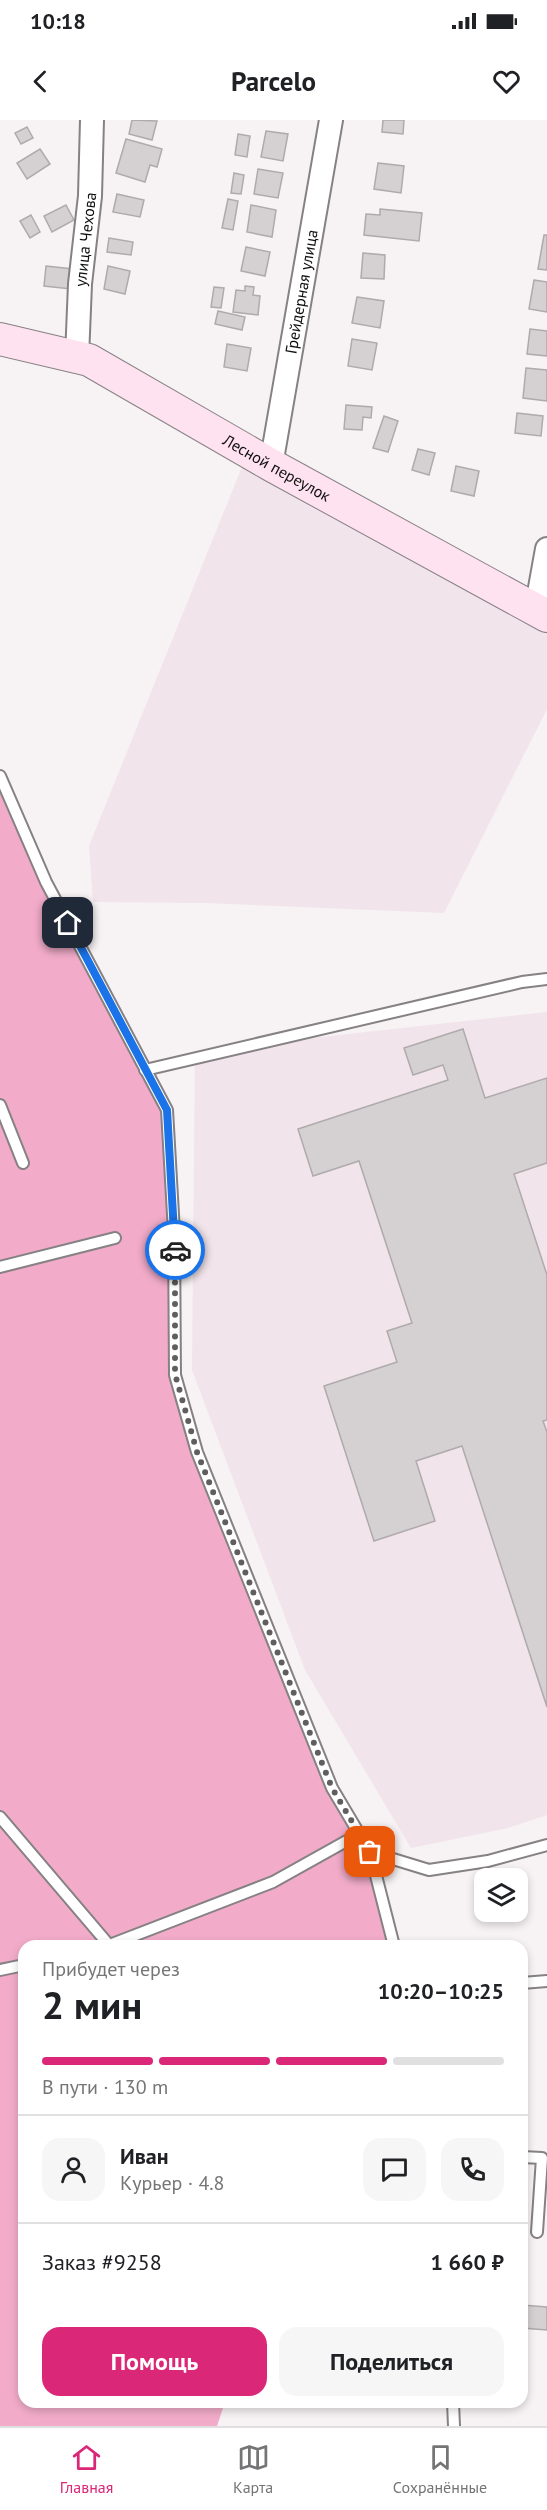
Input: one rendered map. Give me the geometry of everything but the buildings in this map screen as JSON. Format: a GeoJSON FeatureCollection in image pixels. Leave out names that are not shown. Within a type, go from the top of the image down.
{"type":"FeatureCollection","features":[{"type":"Feature","properties":{"kind":"main road","name":"Лесной переулок"},"geometry":{"type":"LineString","coordinates":[[0,339],[89,360],[271,465],[542,613]]}},
{"type":"Feature","properties":{"kind":"street","name":"улица Чехова"},"geometry":{"type":"LineString","coordinates":[[77,357],[81,284],[90,196],[92,120]]}},
{"type":"Feature","properties":{"kind":"street","name":"Грейдерная улица"},"geometry":{"type":"LineString","coordinates":[[271,465],[331,120]]}},
{"type":"Feature","properties":{"kind":"street"},"geometry":{"type":"LineString","coordinates":[[542,613],[547,549]]}},
{"type":"Feature","properties":{"kind":"lane"},"geometry":{"type":"LineString","coordinates":[[0,776],[46,882],[167,1110],[174,1232],[175,1374],[197,1452],[332,1788],[370,1852],[392,1940]]}},
{"type":"Feature","properties":{"kind":"lane"},"geometry":{"type":"LineString","coordinates":[[145,1070],[522,982],[547,980]]}},
{"type":"Feature","properties":{"kind":"lane"},"geometry":{"type":"LineString","coordinates":[[0,1105],[23,1163]]}},
{"type":"Feature","properties":{"kind":"lane"},"geometry":{"type":"LineString","coordinates":[[0,1267],[115,1238]]}},
{"type":"Feature","properties":{"kind":"lane"},"geometry":{"type":"LineString","coordinates":[[0,1817],[104,1940]]}},
{"type":"Feature","properties":{"kind":"lane"},"geometry":{"type":"LineString","coordinates":[[121,1940],[273,1882],[359,1834]]}},
{"type":"Feature","properties":{"kind":"lane"},"geometry":{"type":"LineString","coordinates":[[370,1852],[429,1870],[488,1861],[547,1845]]}},
{"type":"Feature","properties":{"kind":"lane"},"geometry":{"type":"LineString","coordinates":[[0,1970],[18,1966]]}},
{"type":"Feature","properties":{"kind":"lane"},"geometry":{"type":"LineString","coordinates":[[528,1983],[547,1981]]}},
{"type":"Feature","properties":{"kind":"lane"},"geometry":{"type":"LineString","coordinates":[[528,2157],[542,2158],[537,2232]]}},
{"type":"Feature","properties":{"kind":"lane"},"geometry":{"type":"LineString","coordinates":[[453,2408],[454,2426]]}},
{"type":"Feature","properties":{"kind":"shaded area"},"geometry":{"type":"Polygon","coordinates":[[[248,452],[547,616],[547,709],[444,913],[207,903],[93,902],[89,846],[248,452]]]}},
{"type":"Feature","properties":{"kind":"shaded area"},"geometry":{"type":"Polygon","coordinates":[[[0,776],[46,882],[167,1110],[175,1375],[197,1452],[332,1788],[370,1852],[393,1940],[18,1940],[18,2408],[223,2408],[217,2426],[0,2426],[0,776]]]}},
{"type":"Feature","properties":{"kind":"shaded area"},"geometry":{"type":"Polygon","coordinates":[[[547,1012],[547,1815],[508,1828],[411,1848],[305,1670],[192,1370],[195,1051],[547,1012]]]}},
{"type":"Feature","properties":{"kind":"way so far"},"geometry":{"type":"LineString","coordinates":[[175,1250],[175,1374],[197,1452],[332,1788],[370,1852]]}},
{"type":"Feature","properties":{"kind":"route"},"geometry":{"type":"LineString","coordinates":[[68,923],[167,1110],[175,1250]]}}]}
